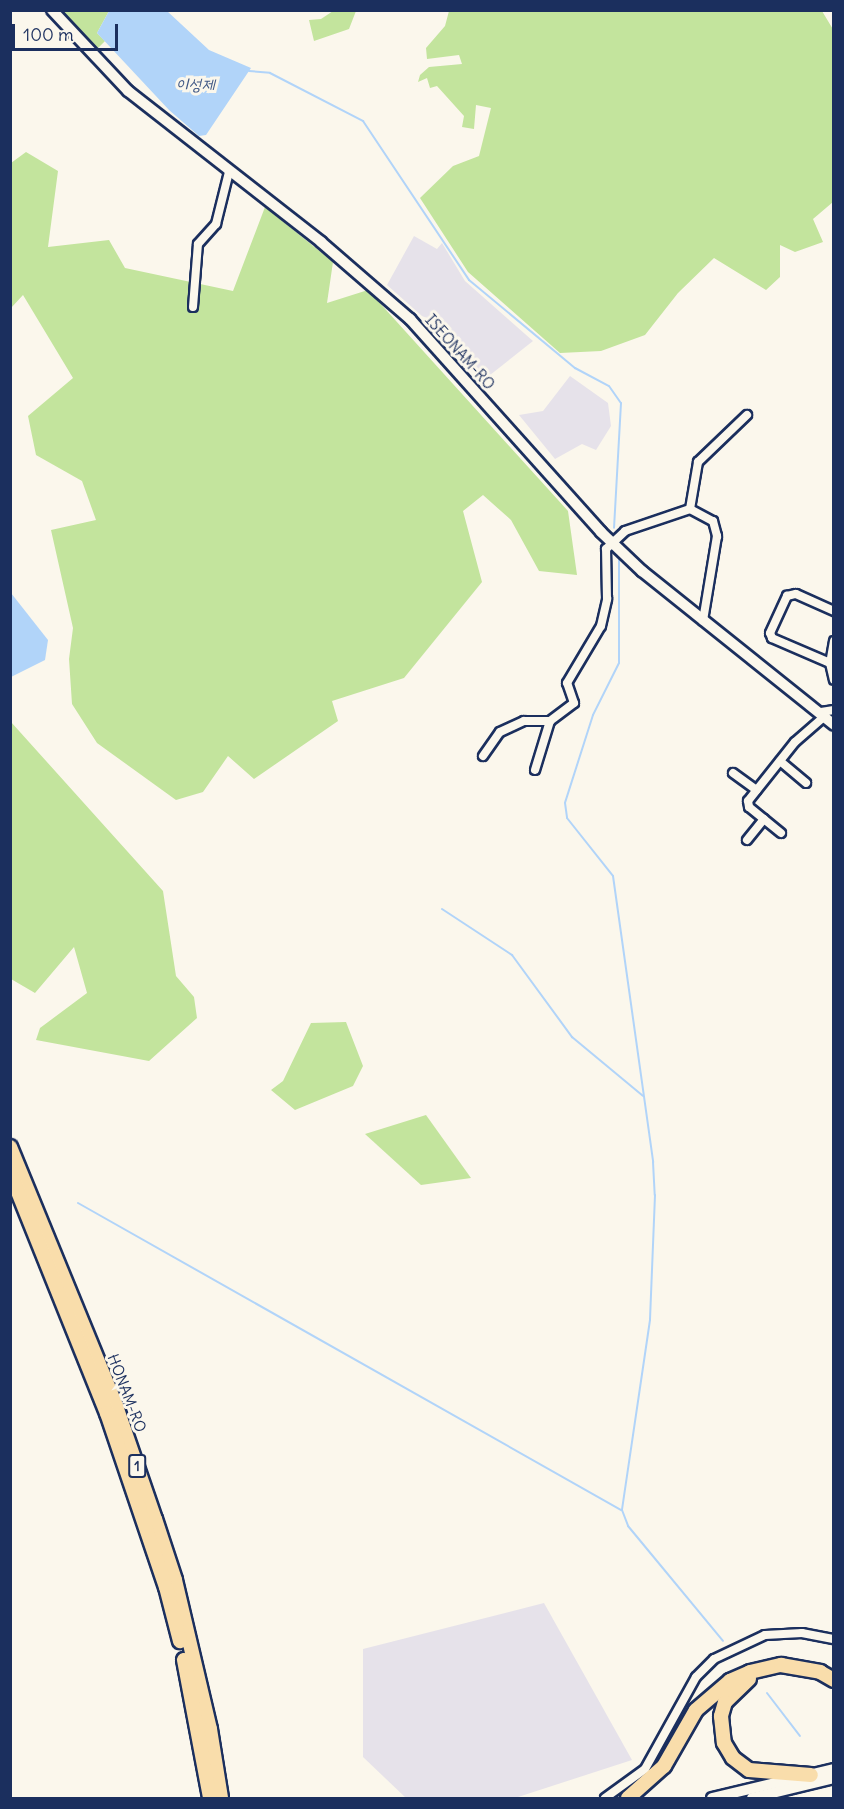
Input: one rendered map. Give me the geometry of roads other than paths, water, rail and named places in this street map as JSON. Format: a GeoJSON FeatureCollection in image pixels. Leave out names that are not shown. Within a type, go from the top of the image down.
{"type":"FeatureCollection","features":[{"type":"Feature","properties":{"kind":"highway","name":"HONAM-RO"},"geometry":{"type":"LineString","coordinates":[[10,1147],[116,1406],[159,1529],[210,1729],[221,1798]]}},
{"type":"Feature","properties":{"kind":"highway","name":"HONAM-RO"},"geometry":{"type":"LineString","coordinates":[[10,1172],[107,1413],[166,1587],[183,1653],[210,1798]]}},
{"type":"Feature","properties":{"kind":"highway"},"geometry":{"type":"LineString","coordinates":[[628,1798],[664,1766],[696,1710],[730,1681],[750,1672],[781,1665],[820,1672],[834,1680]]}},
{"type":"Feature","properties":{"kind":"highway"},"geometry":{"type":"LineString","coordinates":[[811,1775],[749,1770],[724,1743],[721,1716],[725,1702],[736,1688],[762,1675],[790,1673],[834,1689]]}},
{"type":"Feature","properties":{"kind":"main road","name":"ISEONAM-RO"},"geometry":{"type":"LineString","coordinates":[[52,10],[128,91],[321,242],[410,319],[614,544],[703,621],[826,713],[834,725]]}},
{"type":"Feature","properties":{"kind":"main road"},"geometry":{"type":"LineString","coordinates":[[712,1798],[834,1769]]}},
{"type":"Feature","properties":{"kind":"main road"},"geometry":{"type":"LineString","coordinates":[[753,1798],[834,1778]]}},
{"type":"Feature","properties":{"kind":"street"},"geometry":{"type":"LineString","coordinates":[[193,307],[198,244],[216,224],[230,172]]}},
{"type":"Feature","properties":{"kind":"street"},"geometry":{"type":"LineString","coordinates":[[690,509],[698,462],[747,415]]}},
{"type":"Feature","properties":{"kind":"street"},"geometry":{"type":"LineString","coordinates":[[483,756],[500,732],[524,721],[550,721],[574,704],[567,683],[601,626],[607,599],[606,549],[614,544],[625,531],[690,509],[713,521],[717,536],[703,621]]}},
{"type":"Feature","properties":{"kind":"street"},"geometry":{"type":"LineString","coordinates":[[830,663],[772,638],[770,633],[787,596],[796,594],[834,611]]}},
{"type":"Feature","properties":{"kind":"street"},"geometry":{"type":"LineString","coordinates":[[834,641],[830,663],[834,680]]}},
{"type":"Feature","properties":{"kind":"street"},"geometry":{"type":"LineString","coordinates":[[781,833],[749,807],[748,801],[780,761],[826,713]]}},
{"type":"Feature","properties":{"kind":"street"},"geometry":{"type":"LineString","coordinates":[[535,770],[550,721]]}},
{"type":"Feature","properties":{"kind":"street"},"geometry":{"type":"LineString","coordinates":[[780,761],[806,783]]}},
{"type":"Feature","properties":{"kind":"street"},"geometry":{"type":"LineString","coordinates":[[734,773],[756,790]]}},
{"type":"Feature","properties":{"kind":"street"},"geometry":{"type":"LineString","coordinates":[[747,840],[764,819]]}},
{"type":"Feature","properties":{"kind":"street"},"geometry":{"type":"LineString","coordinates":[[605,1798],[645,1769],[696,1677],[714,1659],[765,1635],[802,1633],[834,1639]]}},
{"type":"Feature","properties":{"kind":"water","name":"이성제"},"geometry":{"type":"Polygon","coordinates":[[[109,11],[167,11],[209,50],[251,68],[206,135],[199,136],[169,110],[97,33],[109,11]]]}},
{"type":"Feature","properties":{"kind":"water"},"geometry":{"type":"Polygon","coordinates":[[[11,593],[48,640],[45,660],[11,677],[11,593]]]}},
{"type":"Feature","properties":{"kind":"waterway"},"geometry":{"type":"LineString","coordinates":[[249,71],[270,73],[363,121],[469,280],[575,368],[609,386],[621,403],[614,528]]}},
{"type":"Feature","properties":{"kind":"waterway"},"geometry":{"type":"LineString","coordinates":[[619,558],[619,663],[593,715],[565,803],[567,818],[613,876],[653,1162],[655,1195],[650,1320],[622,1510],[628,1526],[723,1641]]}},
{"type":"Feature","properties":{"kind":"waterway"},"geometry":{"type":"LineString","coordinates":[[442,909],[512,955],[572,1037],[643,1096]]}},
{"type":"Feature","properties":{"kind":"waterway"},"geometry":{"type":"LineString","coordinates":[[78,1203],[621,1510]]}},
{"type":"Feature","properties":{"kind":"waterway"},"geometry":{"type":"LineString","coordinates":[[767,1693],[800,1736]]}}]}
